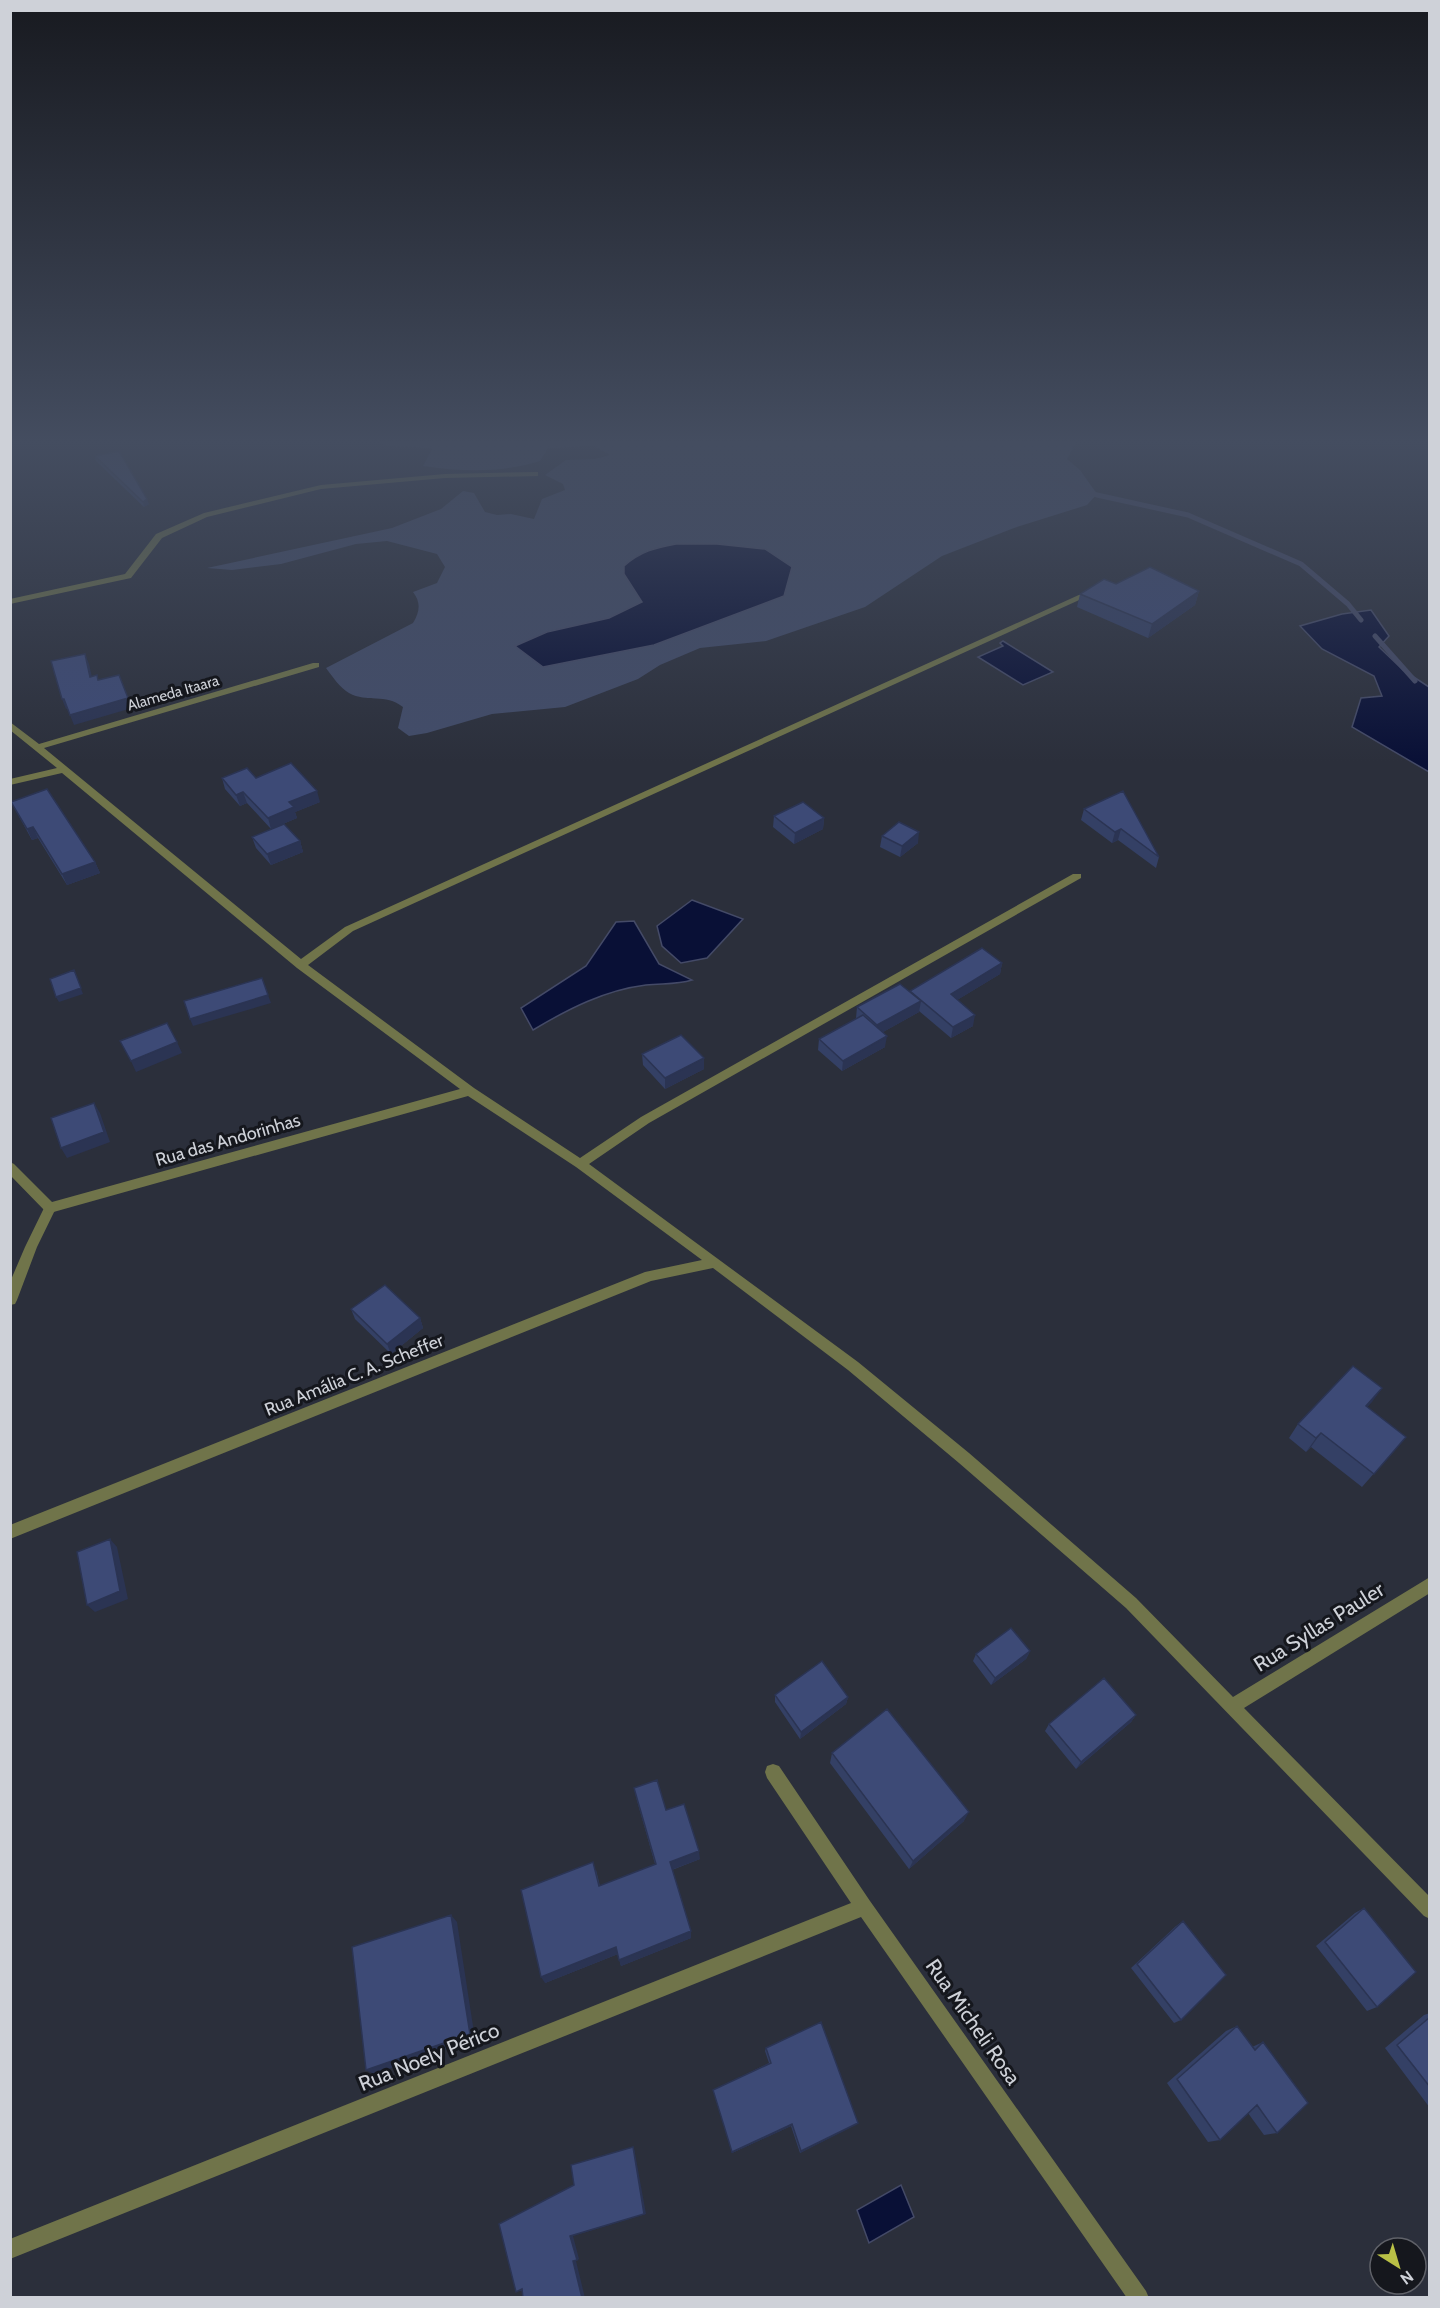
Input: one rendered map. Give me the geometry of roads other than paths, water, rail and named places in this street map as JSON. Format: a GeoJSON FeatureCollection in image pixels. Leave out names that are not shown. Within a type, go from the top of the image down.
{"type":"FeatureCollection","features":[{"type":"Feature","properties":{"kind":"street"},"geometry":{"type":"LineString","coordinates":[[10,602],[128,576],[151,547]]}},
{"type":"Feature","properties":{"kind":"street"},"geometry":{"type":"LineString","coordinates":[[301,966],[349,929],[1084,596]]}},
{"type":"Feature","properties":{"kind":"street","name":"Alameda Itaara"},"geometry":{"type":"LineString","coordinates":[[38,747],[316,666]]}},
{"type":"Feature","properties":{"kind":"street"},"geometry":{"type":"LineString","coordinates":[[10,725],[301,966],[470,1091],[580,1164],[853,1366],[1036,1519],[1131,1603],[1430,1910]]}},
{"type":"Feature","properties":{"kind":"street"},"geometry":{"type":"LineString","coordinates":[[10,782],[65,769]]}},
{"type":"Feature","properties":{"kind":"street"},"geometry":{"type":"LineString","coordinates":[[580,1164],[645,1120],[1077,876]]}},
{"type":"Feature","properties":{"kind":"street","name":"Rua das Andorinhas"},"geometry":{"type":"LineString","coordinates":[[50,1208],[470,1091]]}},
{"type":"Feature","properties":{"kind":"street"},"geometry":{"type":"LineString","coordinates":[[10,1167],[50,1208],[31,1247],[10,1300]]}},
{"type":"Feature","properties":{"kind":"street","name":"Rua Amália C. A. Scheffer"},"geometry":{"type":"LineString","coordinates":[[10,1532],[650,1276],[715,1262]]}},
{"type":"Feature","properties":{"kind":"street","name":"Rua Syllas Pauler"},"geometry":{"type":"LineString","coordinates":[[1231,1707],[1430,1584]]}},
{"type":"Feature","properties":{"kind":"street","name":"Rua Micheli Rosa"},"geometry":{"type":"LineString","coordinates":[[773,1772],[864,1907],[1139,2298]]}},
{"type":"Feature","properties":{"kind":"street","name":"Rua Noely Périco"},"geometry":{"type":"LineString","coordinates":[[10,2249],[864,1907]]}},
{"type":"Feature","properties":{"kind":"waterway"},"geometry":{"type":"LineString","coordinates":[[1261,547],[1301,564],[1348,604],[1361,620]]}},
{"type":"Feature","properties":{"kind":"waterway"},"geometry":{"type":"LineString","coordinates":[[1375,636],[1415,681]]}}]}
